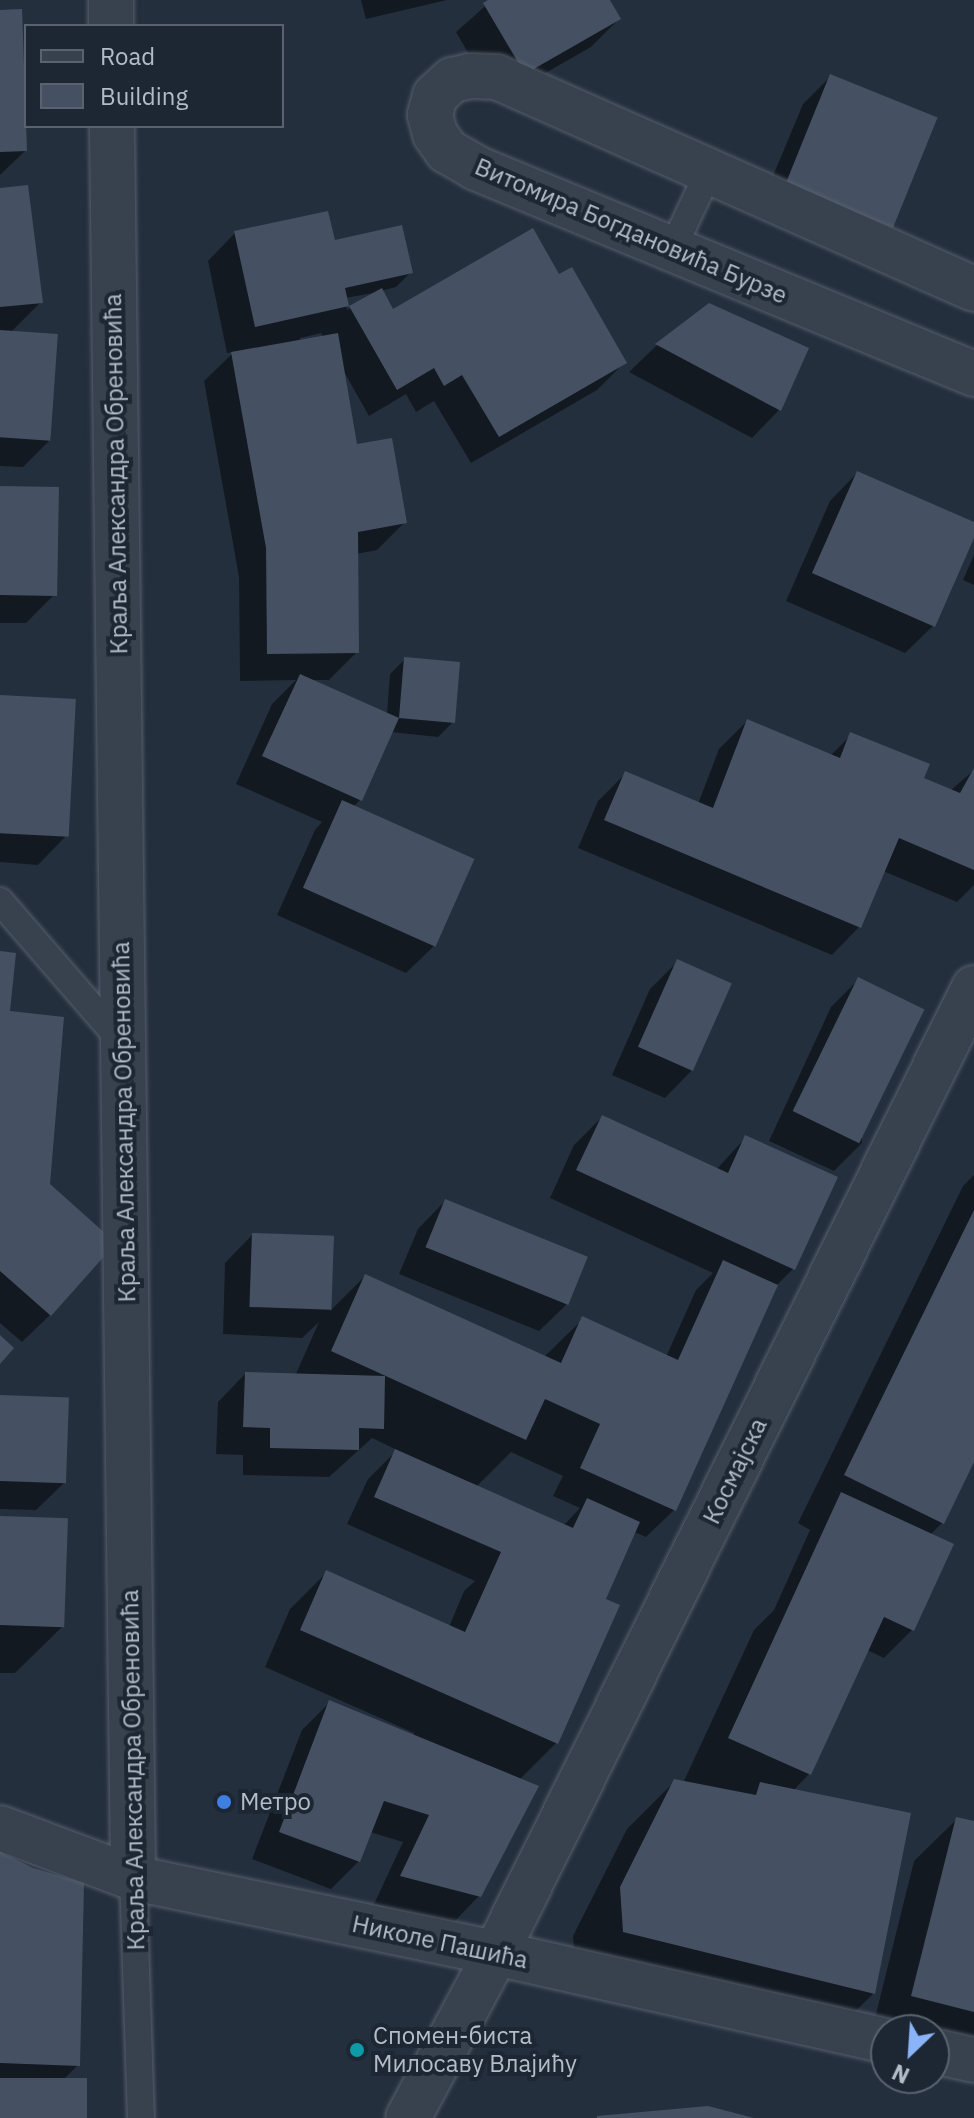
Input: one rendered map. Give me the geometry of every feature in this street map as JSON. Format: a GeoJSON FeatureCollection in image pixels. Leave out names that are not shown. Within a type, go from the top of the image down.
{"type":"FeatureCollection","features":[{"type":"Feature","properties":{"kind":"street"},"geometry":{"type":"LineString","coordinates":[[111,0],[111,24]]}},
{"type":"Feature","properties":{"kind":"street","name":"Витомира Богдановића Бурзе"},"geometry":{"type":"LineString","coordinates":[[974,289],[497,77],[470,76],[452,80],[435,96],[430,115],[435,134],[447,151],[476,168],[974,374]]}},
{"type":"Feature","properties":{"kind":"street","name":"Краља Александра Обреновића"},"geometry":{"type":"LineString","coordinates":[[112,128],[133,1878]]}},
{"type":"Feature","properties":{"kind":"street","name":"Космајска"},"geometry":{"type":"LineString","coordinates":[[496,1953],[974,988]]}},
{"type":"Feature","properties":{"kind":"street","name":"Николе Пашића"},"geometry":{"type":"LineString","coordinates":[[0,1828],[133,1878],[496,1953],[870,2037]]}},
{"type":"Feature","properties":{"kind":"street"},"geometry":{"type":"LineString","coordinates":[[408,2118],[496,1953]]}},
{"type":"Feature","properties":{"kind":"street"},"geometry":{"type":"LineString","coordinates":[[950,2055],[974,2060]]}},
{"type":"Feature","properties":{"kind":"lane"},"geometry":{"type":"LineString","coordinates":[[672,250],[709,171]]}},
{"type":"Feature","properties":{"kind":"lane"},"geometry":{"type":"LineString","coordinates":[[0,901],[123,1043]]}},
{"type":"Feature","properties":{"kind":"lane","name":"Краља Александра Обреновића"},"geometry":{"type":"LineString","coordinates":[[133,1878],[141,2118]]}},
{"type":"Feature","properties":{"kind":"building"},"geometry":{"type":"Polygon","coordinates":[[[488,0],[610,0],[621,19],[525,74],[483,3],[488,0]]]}},
{"type":"Feature","properties":{"kind":"building"},"geometry":{"type":"Polygon","coordinates":[[[22,9],[27,151],[0,152],[0,10],[22,9]]]}},
{"type":"Feature","properties":{"kind":"building"},"geometry":{"type":"Polygon","coordinates":[[[830,74],[938,117],[893,228],[785,184],[830,74]]]}},
{"type":"Feature","properties":{"kind":"building"},"geometry":{"type":"Polygon","coordinates":[[[28,185],[43,303],[0,307],[0,188],[28,185]]]}},
{"type":"Feature","properties":{"kind":"building"},"geometry":{"type":"Polygon","coordinates":[[[328,211],[335,240],[402,225],[413,273],[345,288],[349,306],[255,327],[234,231],[328,211]]]}},
{"type":"Feature","properties":{"kind":"building"},"geometry":{"type":"Polygon","coordinates":[[[533,228],[559,274],[572,267],[627,363],[499,437],[462,375],[444,386],[434,368],[397,390],[349,306],[382,288],[393,309],[533,228]]]}},
{"type":"Feature","properties":{"kind":"building"},"geometry":{"type":"Polygon","coordinates":[[[709,303],[809,348],[781,411],[655,344],[709,303]]]}},
{"type":"Feature","properties":{"kind":"building"},"geometry":{"type":"Polygon","coordinates":[[[0,330],[58,334],[50,441],[0,437],[0,330]]]}},
{"type":"Feature","properties":{"kind":"building"},"geometry":{"type":"Polygon","coordinates":[[[338,333],[357,444],[392,438],[407,523],[358,532],[359,653],[267,654],[266,548],[231,352],[338,333]]]}},
{"type":"Feature","properties":{"kind":"building"},"geometry":{"type":"Polygon","coordinates":[[[857,471],[974,522],[974,538],[935,627],[812,573],[857,471]]]}},
{"type":"Feature","properties":{"kind":"building"},"geometry":{"type":"Polygon","coordinates":[[[0,486],[59,487],[57,596],[0,595],[0,486]]]}},
{"type":"Feature","properties":{"kind":"building"},"geometry":{"type":"Polygon","coordinates":[[[404,657],[460,662],[455,723],[399,718],[404,657]]]}},
{"type":"Feature","properties":{"kind":"building"},"geometry":{"type":"Polygon","coordinates":[[[300,674],[399,718],[362,801],[262,756],[300,674]]]}},
{"type":"Feature","properties":{"kind":"building"},"geometry":{"type":"Polygon","coordinates":[[[0,695],[76,699],[69,837],[0,833],[0,695]]]}},
{"type":"Feature","properties":{"kind":"building"},"geometry":{"type":"Polygon","coordinates":[[[747,719],[840,758],[850,732],[930,764],[924,778],[960,793],[974,768],[974,870],[899,838],[861,928],[604,820],[625,771],[713,808],[747,719]]]}},
{"type":"Feature","properties":{"kind":"building"},"geometry":{"type":"Polygon","coordinates":[[[342,800],[474,859],[435,947],[303,888],[342,800]]]}},
{"type":"Feature","properties":{"kind":"building"},"geometry":{"type":"Polygon","coordinates":[[[0,951],[16,953],[10,1011],[64,1017],[50,1184],[116,1243],[51,1316],[0,1271],[0,951]]]}},
{"type":"Feature","properties":{"kind":"building"},"geometry":{"type":"Polygon","coordinates":[[[677,959],[732,983],[693,1071],[638,1047],[677,959]]]}},
{"type":"Feature","properties":{"kind":"building"},"geometry":{"type":"Polygon","coordinates":[[[858,977],[925,1009],[859,1143],[793,1111],[858,977]]]}},
{"type":"Feature","properties":{"kind":"building"},"geometry":{"type":"Polygon","coordinates":[[[602,1115],[728,1173],[745,1135],[838,1177],[795,1270],[576,1170],[602,1115]]]}},
{"type":"Feature","properties":{"kind":"building"},"geometry":{"type":"Polygon","coordinates":[[[445,1199],[588,1257],[568,1305],[426,1247],[445,1199]]]}},
{"type":"Feature","properties":{"kind":"building"},"geometry":{"type":"Polygon","coordinates":[[[974,1210],[974,1462],[944,1524],[844,1475],[974,1210]]]}},
{"type":"Feature","properties":{"kind":"building"},"geometry":{"type":"Polygon","coordinates":[[[252,1233],[334,1236],[331,1310],[249,1307],[252,1233]]]}},
{"type":"Feature","properties":{"kind":"building"},"geometry":{"type":"Polygon","coordinates":[[[723,1260],[778,1285],[676,1511],[580,1468],[600,1424],[545,1399],[526,1440],[331,1351],[365,1274],[561,1363],[582,1316],[678,1360],[723,1260]]]}},
{"type":"Feature","properties":{"kind":"building"},"geometry":{"type":"Polygon","coordinates":[[[0,1335],[14,1348],[0,1364],[0,1335]]]}},
{"type":"Feature","properties":{"kind":"building"},"geometry":{"type":"Polygon","coordinates":[[[245,1372],[385,1376],[384,1429],[359,1428],[359,1450],[270,1448],[270,1428],[243,1427],[245,1372]]]}},
{"type":"Feature","properties":{"kind":"building"},"geometry":{"type":"Polygon","coordinates":[[[0,1395],[69,1397],[66,1483],[0,1481],[0,1395]]]}},
{"type":"Feature","properties":{"kind":"building"},"geometry":{"type":"Polygon","coordinates":[[[395,1449],[573,1528],[587,1498],[640,1522],[606,1599],[620,1605],[558,1744],[300,1630],[326,1570],[465,1632],[501,1552],[374,1497],[395,1449]]]}},
{"type":"Feature","properties":{"kind":"building"},"geometry":{"type":"Polygon","coordinates":[[[841,1492],[954,1544],[914,1631],[884,1617],[811,1775],[728,1738],[841,1492]]]}},
{"type":"Feature","properties":{"kind":"building"},"geometry":{"type":"Polygon","coordinates":[[[0,1516],[68,1518],[64,1627],[0,1625],[0,1516]]]}},
{"type":"Feature","properties":{"kind":"building"},"geometry":{"type":"Polygon","coordinates":[[[329,1700],[539,1786],[481,1897],[400,1876],[429,1815],[384,1801],[360,1862],[279,1832],[329,1700]]]}},
{"type":"Feature","properties":{"kind":"building"},"geometry":{"type":"Polygon","coordinates":[[[674,1779],[756,1795],[760,1782],[911,1813],[875,1994],[623,1932],[620,1887],[674,1779]]]}},
{"type":"Feature","properties":{"kind":"building"},"geometry":{"type":"Polygon","coordinates":[[[956,1817],[974,1821],[974,2012],[911,1996],[956,1817]]]}},
{"type":"Feature","properties":{"kind":"building"},"geometry":{"type":"Polygon","coordinates":[[[0,1852],[33,1868],[84,1883],[80,2066],[0,2063],[0,1852]]]}},
{"type":"Feature","properties":{"kind":"building"},"geometry":{"type":"Polygon","coordinates":[[[0,2078],[87,2078],[87,2118],[0,2118],[0,2078]]]}},
{"type":"Feature","properties":{"kind":"building"},"geometry":{"type":"Polygon","coordinates":[[[708,2106],[754,2118],[597,2118],[597,2116],[708,2106]]]}},
{"type":"Feature","properties":{"kind":"place","name":"Метро"},"geometry":{"type":"Point","coordinates":[224,1802]}},
{"type":"Feature","properties":{"kind":"place","name":"Спомен-биста Милосаву Влајићу"},"geometry":{"type":"Point","coordinates":[357,2050]}}]}
